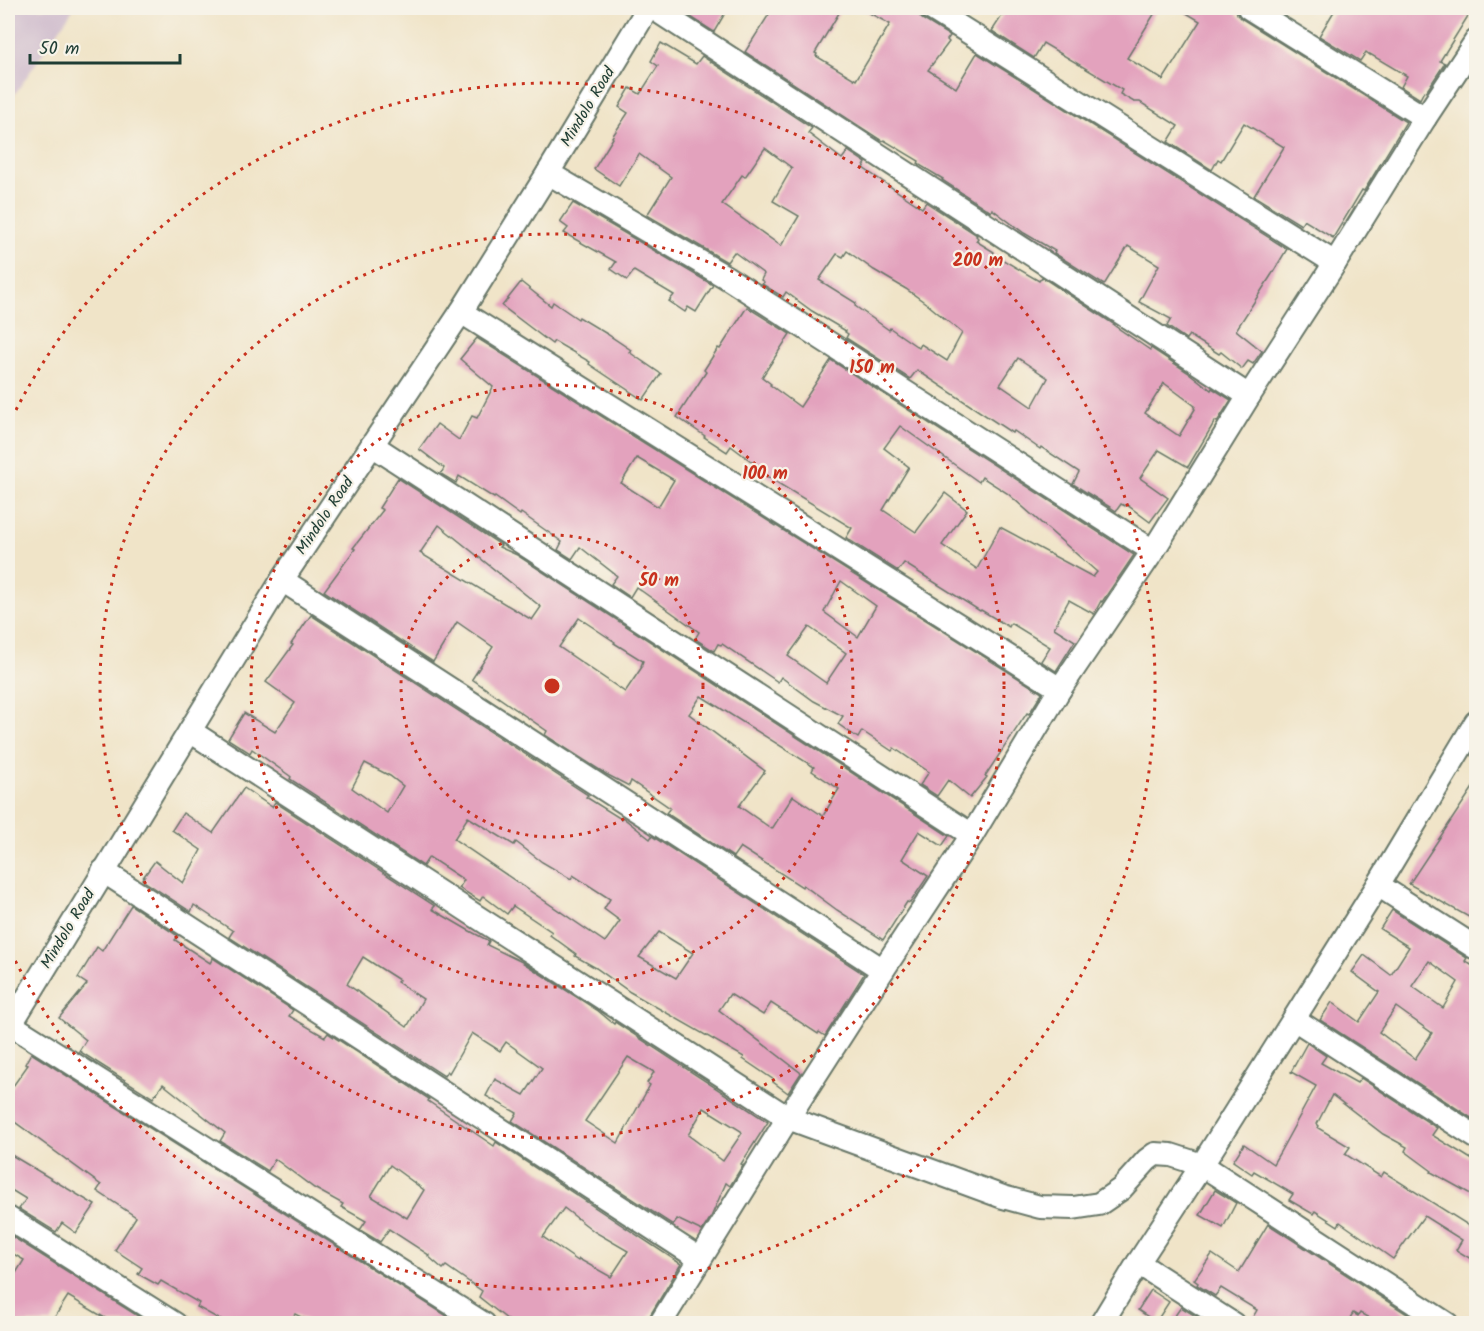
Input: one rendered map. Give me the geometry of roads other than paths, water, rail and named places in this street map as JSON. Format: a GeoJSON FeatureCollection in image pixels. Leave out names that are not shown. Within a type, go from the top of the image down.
{"type":"FeatureCollection","features":[{"type":"Feature","properties":{"kind":"street","name":"Mindolo Road"},"geometry":{"type":"LineString","coordinates":[[9,1026],[282,580],[461,312],[648,8]]}},
{"type":"Feature","properties":{"kind":"street"},"geometry":{"type":"LineString","coordinates":[[653,8],[1250,396]]}},
{"type":"Feature","properties":{"kind":"street"},"geometry":{"type":"LineString","coordinates":[[930,8],[1335,262]]}},
{"type":"Feature","properties":{"kind":"street"},"geometry":{"type":"LineString","coordinates":[[1249,8],[1425,118]]}},
{"type":"Feature","properties":{"kind":"street"},"geometry":{"type":"LineString","coordinates":[[660,1323],[788,1118],[972,835],[1060,688],[1153,550],[1425,118],[1476,41]]}},
{"type":"Feature","properties":{"kind":"street"},"geometry":{"type":"LineString","coordinates":[[548,173],[726,277],[1153,550]]}},
{"type":"Feature","properties":{"kind":"street"},"geometry":{"type":"LineString","coordinates":[[461,312],[1060,688]]}},
{"type":"Feature","properties":{"kind":"street"},"geometry":{"type":"LineString","coordinates":[[372,445],[972,835]]}},
{"type":"Feature","properties":{"kind":"street"},"geometry":{"type":"LineString","coordinates":[[282,580],[883,970]]}},
{"type":"Feature","properties":{"kind":"street"},"geometry":{"type":"LineString","coordinates":[[190,731],[788,1118],[1003,1197],[1040,1207],[1073,1208],[1099,1204],[1121,1189],[1155,1154],[1171,1155],[1202,1165],[1447,1323]]}},
{"type":"Feature","properties":{"kind":"street"},"geometry":{"type":"LineString","coordinates":[[1105,1322],[1138,1263],[1473,736]]}},
{"type":"Feature","properties":{"kind":"street"},"geometry":{"type":"LineString","coordinates":[[103,871],[700,1259]]}},
{"type":"Feature","properties":{"kind":"street"},"geometry":{"type":"LineString","coordinates":[[1378,885],[1476,948]]}},
{"type":"Feature","properties":{"kind":"street"},"geometry":{"type":"LineString","coordinates":[[1294,1019],[1476,1137]]}},
{"type":"Feature","properties":{"kind":"street"},"geometry":{"type":"LineString","coordinates":[[9,1026],[484,1323]]}},
{"type":"Feature","properties":{"kind":"street"},"geometry":{"type":"LineString","coordinates":[[8,1218],[175,1323]]}},
{"type":"Feature","properties":{"kind":"street"},"geometry":{"type":"LineString","coordinates":[[1138,1263],[1233,1323]]}}]}
